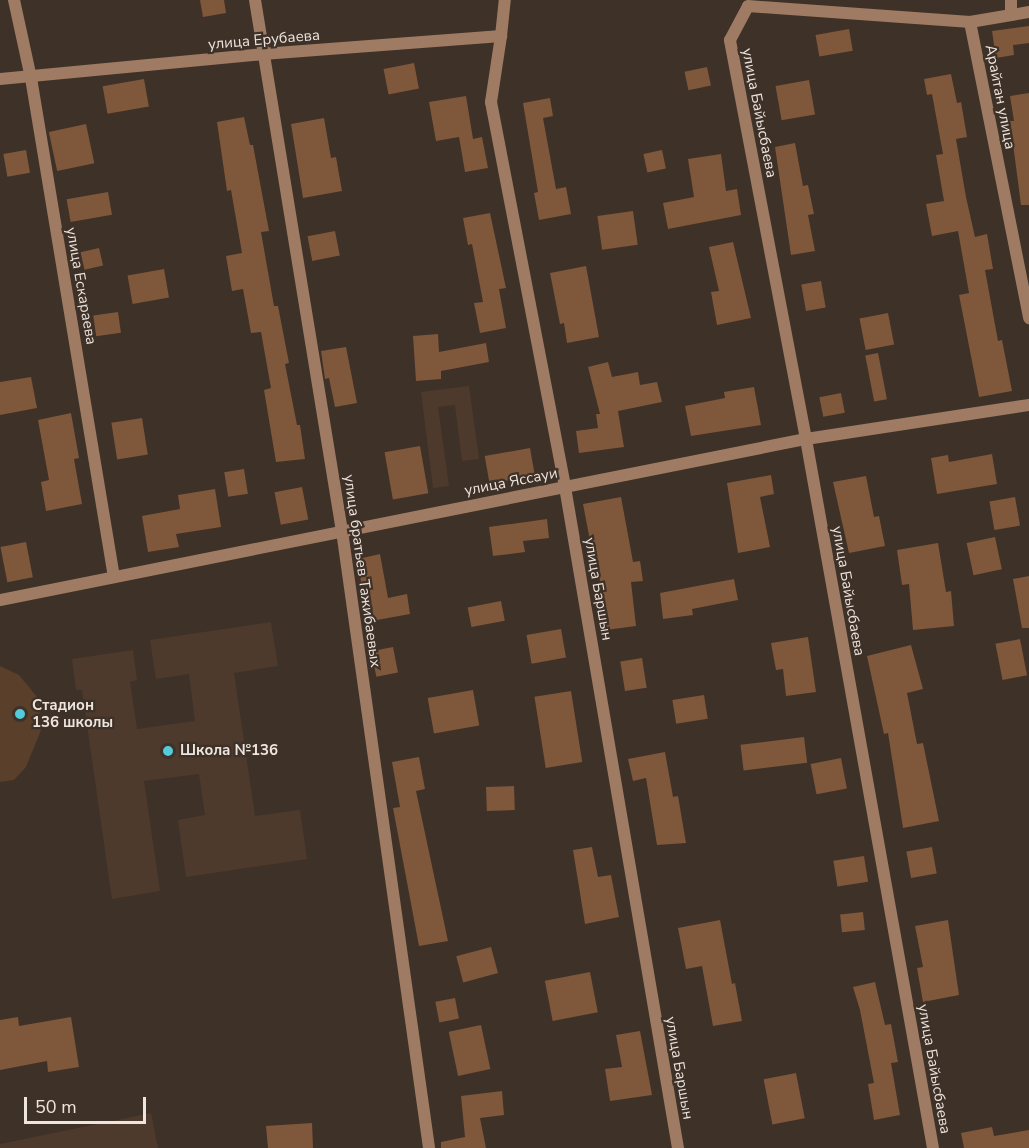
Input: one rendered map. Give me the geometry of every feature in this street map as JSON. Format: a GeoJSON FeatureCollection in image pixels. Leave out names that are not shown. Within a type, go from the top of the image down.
{"type":"FeatureCollection","features":[{"type":"Feature","properties":{"kind":"street","name":"улица Ескараева"},"geometry":{"type":"LineString","coordinates":[[15,0],[114,577]]}},
{"type":"Feature","properties":{"kind":"street","name":"улица братьев Тажибаевых"},"geometry":{"type":"LineString","coordinates":[[255,0],[342,531],[429,1148]]}},
{"type":"Feature","properties":{"kind":"street"},"geometry":{"type":"LineString","coordinates":[[1011,0],[1011,15]]}},
{"type":"Feature","properties":{"kind":"street"},"geometry":{"type":"LineString","coordinates":[[501,36],[506,3]]}},
{"type":"Feature","properties":{"kind":"street"},"geometry":{"type":"LineString","coordinates":[[748,3],[970,22],[1029,12]]}},
{"type":"Feature","properties":{"kind":"street","name":"улица Байысбаева"},"geometry":{"type":"LineString","coordinates":[[748,3],[730,40],[806,439],[933,1148]]}},
{"type":"Feature","properties":{"kind":"street","name":"Арайтан улица"},"geometry":{"type":"LineString","coordinates":[[970,22],[1029,318]]}},
{"type":"Feature","properties":{"kind":"street","name":"улица Ерубаева"},"geometry":{"type":"LineString","coordinates":[[0,79],[30,78],[264,54],[501,36]]}},
{"type":"Feature","properties":{"kind":"street","name":"улица Баршын"},"geometry":{"type":"LineString","coordinates":[[501,36],[491,102],[566,487],[678,1148]]}},
{"type":"Feature","properties":{"kind":"street","name":"улица Яссауи"},"geometry":{"type":"LineString","coordinates":[[0,600],[806,439],[1029,405]]}},
{"type":"Feature","properties":{"kind":"shaded area"},"geometry":{"type":"Polygon","coordinates":[[[469,386],[479,459],[462,461],[455,405],[438,407],[449,486],[433,488],[421,392],[469,386]]]}},
{"type":"Feature","properties":{"kind":"shaded area","name":"Школа №136"},"geometry":{"type":"Polygon","coordinates":[[[271,622],[278,666],[234,673],[255,816],[300,810],[307,859],[186,877],[178,820],[205,815],[199,774],[144,781],[160,891],[112,899],[82,690],[76,690],[72,659],[133,650],[137,680],[130,682],[137,729],[195,721],[189,674],[156,679],[150,640],[271,622]]]}},
{"type":"Feature","properties":{"kind":"shaded area","name":"Стадион 136 школы"},"geometry":{"type":"Polygon","coordinates":[[[0,666],[19,675],[38,698],[41,730],[26,767],[14,780],[0,782],[0,666]]]}},
{"type":"Feature","properties":{"kind":"shaded area"},"geometry":{"type":"Polygon","coordinates":[[[151,1113],[158,1148],[0,1148],[0,1144],[151,1113]]]}},
{"type":"Feature","properties":{"kind":"building"},"geometry":{"type":"Polygon","coordinates":[[[200,0],[224,0],[226,13],[203,17],[200,0]]]}},
{"type":"Feature","properties":{"kind":"building"},"geometry":{"type":"Polygon","coordinates":[[[1029,26],[1029,43],[1013,45],[1014,55],[996,58],[992,31],[1029,26]]]}},
{"type":"Feature","properties":{"kind":"building"},"geometry":{"type":"Polygon","coordinates":[[[849,29],[853,51],[819,57],[816,35],[849,29]]]}},
{"type":"Feature","properties":{"kind":"building"},"geometry":{"type":"Polygon","coordinates":[[[414,63],[419,89],[389,94],[384,69],[414,63]]]}},
{"type":"Feature","properties":{"kind":"building"},"geometry":{"type":"Polygon","coordinates":[[[707,67],[711,86],[688,90],[685,72],[707,67]]]}},
{"type":"Feature","properties":{"kind":"building"},"geometry":{"type":"Polygon","coordinates":[[[951,74],[957,103],[961,102],[967,137],[956,139],[966,197],[975,237],[987,234],[993,269],[985,270],[998,341],[1002,340],[1012,391],[979,397],[959,295],[969,293],[958,231],[932,236],[926,204],[944,201],[936,155],[943,154],[932,94],[927,95],[924,79],[951,74]]]}},
{"type":"Feature","properties":{"kind":"building"},"geometry":{"type":"Polygon","coordinates":[[[144,79],[149,107],[108,114],[103,86],[144,79]]]}},
{"type":"Feature","properties":{"kind":"building"},"geometry":{"type":"Polygon","coordinates":[[[809,80],[815,114],[782,120],[776,86],[809,80]]]}},
{"type":"Feature","properties":{"kind":"building"},"geometry":{"type":"Polygon","coordinates":[[[1029,93],[1029,205],[1021,205],[1010,121],[1014,121],[1010,96],[1029,93]]]}},
{"type":"Feature","properties":{"kind":"building"},"geometry":{"type":"Polygon","coordinates":[[[466,96],[473,139],[482,137],[488,168],[465,172],[459,137],[436,141],[429,102],[466,96]]]}},
{"type":"Feature","properties":{"kind":"building"},"geometry":{"type":"Polygon","coordinates":[[[550,98],[553,116],[543,118],[556,189],[566,187],[571,214],[539,220],[534,193],[538,192],[523,103],[550,98]]]}},
{"type":"Feature","properties":{"kind":"building"},"geometry":{"type":"Polygon","coordinates":[[[244,117],[250,145],[253,145],[269,231],[261,232],[274,306],[278,306],[289,363],[285,364],[297,425],[300,425],[305,459],[276,462],[264,390],[271,388],[261,332],[251,333],[243,289],[232,291],[226,256],[242,253],[231,190],[227,191],[217,122],[244,117]]]}},
{"type":"Feature","properties":{"kind":"building"},"geometry":{"type":"Polygon","coordinates":[[[324,118],[331,158],[336,157],[342,191],[303,198],[291,124],[324,118]]]}},
{"type":"Feature","properties":{"kind":"building"},"geometry":{"type":"Polygon","coordinates":[[[86,124],[94,163],[57,171],[49,132],[86,124]]]}},
{"type":"Feature","properties":{"kind":"building"},"geometry":{"type":"Polygon","coordinates":[[[795,143],[803,186],[808,185],[814,214],[808,215],[815,251],[791,255],[775,147],[795,143]]]}},
{"type":"Feature","properties":{"kind":"building"},"geometry":{"type":"Polygon","coordinates":[[[26,150],[30,173],[7,177],[3,154],[26,150]]]}},
{"type":"Feature","properties":{"kind":"building"},"geometry":{"type":"Polygon","coordinates":[[[662,150],[666,169],[647,173],[643,154],[662,150]]]}},
{"type":"Feature","properties":{"kind":"building"},"geometry":{"type":"Polygon","coordinates":[[[721,154],[726,191],[737,189],[741,215],[668,229],[663,203],[694,197],[688,159],[721,154]]]}},
{"type":"Feature","properties":{"kind":"building"},"geometry":{"type":"Polygon","coordinates":[[[108,192],[112,215],[71,222],[67,199],[108,192]]]}},
{"type":"Feature","properties":{"kind":"building"},"geometry":{"type":"Polygon","coordinates":[[[633,211],[638,245],[602,250],[597,216],[633,211]]]}},
{"type":"Feature","properties":{"kind":"building"},"geometry":{"type":"Polygon","coordinates":[[[490,213],[506,288],[499,289],[506,328],[480,333],[474,303],[483,302],[472,244],[468,245],[463,218],[490,213]]]}},
{"type":"Feature","properties":{"kind":"building"},"geometry":{"type":"Polygon","coordinates":[[[335,231],[340,256],[312,261],[308,236],[335,231]]]}},
{"type":"Feature","properties":{"kind":"building"},"geometry":{"type":"Polygon","coordinates":[[[733,242],[751,318],[717,325],[711,292],[719,291],[709,247],[733,242]]]}},
{"type":"Feature","properties":{"kind":"building"},"geometry":{"type":"Polygon","coordinates":[[[99,248],[103,266],[85,270],[80,252],[99,248]]]}},
{"type":"Feature","properties":{"kind":"building"},"geometry":{"type":"Polygon","coordinates":[[[586,266],[599,337],[567,343],[564,323],[560,324],[550,273],[586,266]]]}},
{"type":"Feature","properties":{"kind":"building"},"geometry":{"type":"Polygon","coordinates":[[[164,269],[169,298],[133,304],[128,275],[164,269]]]}},
{"type":"Feature","properties":{"kind":"building"},"geometry":{"type":"Polygon","coordinates":[[[821,281],[826,308],[806,311],[801,284],[821,281]]]}},
{"type":"Feature","properties":{"kind":"building"},"geometry":{"type":"Polygon","coordinates":[[[118,312],[121,333],[96,336],[93,315],[118,312]]]}},
{"type":"Feature","properties":{"kind":"building"},"geometry":{"type":"Polygon","coordinates":[[[888,313],[894,344],[866,350],[860,319],[888,313]]]}},
{"type":"Feature","properties":{"kind":"building"},"geometry":{"type":"Polygon","coordinates":[[[438,334],[439,352],[486,343],[489,362],[441,371],[441,379],[416,381],[413,336],[438,334]]]}},
{"type":"Feature","properties":{"kind":"building"},"geometry":{"type":"Polygon","coordinates":[[[346,347],[357,403],[335,407],[329,378],[325,379],[321,351],[346,347]]]}},
{"type":"Feature","properties":{"kind":"building"},"geometry":{"type":"Polygon","coordinates":[[[878,353],[887,399],[874,402],[865,355],[878,353]]]}},
{"type":"Feature","properties":{"kind":"building"},"geometry":{"type":"Polygon","coordinates":[[[608,362],[612,377],[638,372],[640,385],[657,382],[662,402],[618,411],[624,447],[579,453],[576,431],[598,428],[596,414],[600,414],[588,367],[608,362]]]}},
{"type":"Feature","properties":{"kind":"building"},"geometry":{"type":"Polygon","coordinates":[[[31,377],[37,408],[0,415],[0,382],[31,377]]]}},
{"type":"Feature","properties":{"kind":"building"},"geometry":{"type":"Polygon","coordinates":[[[754,387],[761,425],[691,436],[685,406],[725,398],[724,392],[754,387]]]}},
{"type":"Feature","properties":{"kind":"building"},"geometry":{"type":"Polygon","coordinates":[[[841,393],[845,413],[823,417],[819,397],[841,393]]]}},
{"type":"Feature","properties":{"kind":"building"},"geometry":{"type":"Polygon","coordinates":[[[71,413],[79,458],[74,459],[82,504],[46,511],[41,482],[49,480],[38,420],[71,413]]]}},
{"type":"Feature","properties":{"kind":"building"},"geometry":{"type":"Polygon","coordinates":[[[142,418],[148,455],[117,459],[111,423],[142,418]]]}},
{"type":"Feature","properties":{"kind":"building"},"geometry":{"type":"Polygon","coordinates":[[[420,446],[428,493],[393,500],[385,452],[420,446]]]}},
{"type":"Feature","properties":{"kind":"building"},"geometry":{"type":"Polygon","coordinates":[[[530,448],[535,476],[490,484],[485,456],[530,448]]]}},
{"type":"Feature","properties":{"kind":"building"},"geometry":{"type":"Polygon","coordinates":[[[992,454],[997,484],[937,494],[931,458],[948,455],[949,462],[992,454]]]}},
{"type":"Feature","properties":{"kind":"building"},"geometry":{"type":"Polygon","coordinates":[[[244,469],[248,494],[228,497],[224,472],[244,469]]]}},
{"type":"Feature","properties":{"kind":"building"},"geometry":{"type":"Polygon","coordinates":[[[771,475],[774,494],[760,497],[770,547],[738,553],[727,483],[771,475]]]}},
{"type":"Feature","properties":{"kind":"building"},"geometry":{"type":"Polygon","coordinates":[[[866,476],[874,517],[879,516],[885,546],[849,553],[833,482],[866,476]]]}},
{"type":"Feature","properties":{"kind":"building"},"geometry":{"type":"Polygon","coordinates":[[[302,487],[308,519],[281,525],[275,492],[302,487]]]}},
{"type":"Feature","properties":{"kind":"building"},"geometry":{"type":"Polygon","coordinates":[[[215,489],[221,527],[176,534],[179,547],[148,552],[142,516],[180,509],[178,495],[215,489]]]}},
{"type":"Feature","properties":{"kind":"building"},"geometry":{"type":"Polygon","coordinates":[[[621,497],[633,562],[640,561],[643,581],[631,582],[636,626],[606,630],[596,550],[592,551],[583,504],[621,497]]]}},
{"type":"Feature","properties":{"kind":"building"},"geometry":{"type":"Polygon","coordinates":[[[1015,497],[1020,526],[994,530],[989,502],[1015,497]]]}},
{"type":"Feature","properties":{"kind":"building"},"geometry":{"type":"Polygon","coordinates":[[[547,519],[549,538],[523,541],[525,552],[493,556],[489,527],[547,519]]]}},
{"type":"Feature","properties":{"kind":"building"},"geometry":{"type":"Polygon","coordinates":[[[995,537],[1002,569],[973,575],[967,543],[995,537]]]}},
{"type":"Feature","properties":{"kind":"building"},"geometry":{"type":"Polygon","coordinates":[[[26,542],[33,577],[7,582],[0,547],[26,542]]]}},
{"type":"Feature","properties":{"kind":"building"},"geometry":{"type":"Polygon","coordinates":[[[938,543],[946,592],[951,591],[954,626],[913,630],[909,584],[902,585],[897,550],[938,543]]]}},
{"type":"Feature","properties":{"kind":"building"},"geometry":{"type":"Polygon","coordinates":[[[380,554],[388,598],[407,594],[410,614],[366,622],[358,559],[380,554]]]}},
{"type":"Feature","properties":{"kind":"building"},"geometry":{"type":"Polygon","coordinates":[[[1029,576],[1029,628],[1022,628],[1013,579],[1029,576]]]}},
{"type":"Feature","properties":{"kind":"building"},"geometry":{"type":"Polygon","coordinates":[[[734,579],[738,600],[692,609],[693,615],[663,619],[660,593],[734,579]]]}},
{"type":"Feature","properties":{"kind":"building"},"geometry":{"type":"Polygon","coordinates":[[[501,601],[505,621],[471,627],[468,607],[501,601]]]}},
{"type":"Feature","properties":{"kind":"building"},"geometry":{"type":"Polygon","coordinates":[[[561,629],[566,658],[532,664],[527,635],[561,629]]]}},
{"type":"Feature","properties":{"kind":"building"},"geometry":{"type":"Polygon","coordinates":[[[808,637],[816,692],[786,696],[783,669],[776,670],[771,643],[808,637]]]}},
{"type":"Feature","properties":{"kind":"building"},"geometry":{"type":"Polygon","coordinates":[[[1020,639],[1027,675],[1003,680],[995,644],[1020,639]]]}},
{"type":"Feature","properties":{"kind":"building"},"geometry":{"type":"Polygon","coordinates":[[[911,645],[923,689],[907,693],[917,744],[923,743],[939,821],[903,828],[888,733],[884,734],[867,656],[911,645]]]}},
{"type":"Feature","properties":{"kind":"building"},"geometry":{"type":"Polygon","coordinates":[[[393,647],[398,673],[376,677],[371,651],[393,647]]]}},
{"type":"Feature","properties":{"kind":"building"},"geometry":{"type":"Polygon","coordinates":[[[642,658],[647,688],[625,691],[620,661],[642,658]]]}},
{"type":"Feature","properties":{"kind":"building"},"geometry":{"type":"Polygon","coordinates":[[[473,690],[479,725],[434,733],[428,698],[473,690]]]}},
{"type":"Feature","properties":{"kind":"building"},"geometry":{"type":"Polygon","coordinates":[[[571,691],[582,762],[546,768],[534,697],[571,691]]]}},
{"type":"Feature","properties":{"kind":"building"},"geometry":{"type":"Polygon","coordinates":[[[704,695],[708,719],[676,724],[672,700],[704,695]]]}},
{"type":"Feature","properties":{"kind":"building"},"geometry":{"type":"Polygon","coordinates":[[[804,737],[807,763],[744,771],[740,745],[804,737]]]}},
{"type":"Feature","properties":{"kind":"building"},"geometry":{"type":"Polygon","coordinates":[[[665,752],[673,797],[678,796],[686,843],[657,845],[646,778],[633,781],[628,759],[665,752]]]}},
{"type":"Feature","properties":{"kind":"building"},"geometry":{"type":"Polygon","coordinates":[[[419,757],[425,789],[416,791],[448,941],[419,946],[393,808],[400,807],[392,762],[419,757]]]}},
{"type":"Feature","properties":{"kind":"building"},"geometry":{"type":"Polygon","coordinates":[[[841,758],[847,788],[816,794],[811,764],[841,758]]]}},
{"type":"Feature","properties":{"kind":"building"},"geometry":{"type":"Polygon","coordinates":[[[514,786],[515,810],[487,811],[486,787],[514,786]]]}},
{"type":"Feature","properties":{"kind":"building"},"geometry":{"type":"Polygon","coordinates":[[[592,847],[598,877],[611,875],[619,917],[585,924],[573,850],[592,847]]]}},
{"type":"Feature","properties":{"kind":"building"},"geometry":{"type":"Polygon","coordinates":[[[932,847],[937,874],[911,878],[906,852],[932,847]]]}},
{"type":"Feature","properties":{"kind":"building"},"geometry":{"type":"Polygon","coordinates":[[[864,856],[868,882],[837,887],[833,861],[864,856]]]}},
{"type":"Feature","properties":{"kind":"building"},"geometry":{"type":"Polygon","coordinates":[[[863,912],[865,930],[842,932],[840,914],[863,912]]]}},
{"type":"Feature","properties":{"kind":"building"},"geometry":{"type":"Polygon","coordinates":[[[720,920],[732,984],[735,983],[742,1021],[713,1026],[702,966],[686,969],[678,928],[720,920]]]}},
{"type":"Feature","properties":{"kind":"building"},"geometry":{"type":"Polygon","coordinates":[[[948,920],[959,995],[923,1002],[917,968],[923,967],[915,926],[948,920]]]}},
{"type":"Feature","properties":{"kind":"building"},"geometry":{"type":"Polygon","coordinates":[[[491,947],[498,973],[463,982],[456,956],[491,947]]]}},
{"type":"Feature","properties":{"kind":"building"},"geometry":{"type":"Polygon","coordinates":[[[590,972],[598,1012],[553,1021],[545,981],[590,972]]]}},
{"type":"Feature","properties":{"kind":"building"},"geometry":{"type":"Polygon","coordinates":[[[875,982],[885,1025],[891,1024],[898,1062],[891,1063],[900,1115],[874,1120],[868,1084],[874,1083],[860,1010],[853,987],[875,982]]]}},
{"type":"Feature","properties":{"kind":"building"},"geometry":{"type":"Polygon","coordinates":[[[455,998],[459,1019],[439,1022],[435,1002],[455,998]]]}},
{"type":"Feature","properties":{"kind":"building"},"geometry":{"type":"Polygon","coordinates":[[[18,1017],[19,1026],[71,1017],[79,1067],[48,1072],[47,1061],[0,1070],[0,1020],[18,1017]]]}},
{"type":"Feature","properties":{"kind":"building"},"geometry":{"type":"Polygon","coordinates":[[[481,1025],[490,1069],[458,1076],[449,1032],[481,1025]]]}},
{"type":"Feature","properties":{"kind":"building"},"geometry":{"type":"Polygon","coordinates":[[[640,1031],[652,1095],[610,1101],[605,1069],[622,1067],[616,1035],[640,1031]]]}},
{"type":"Feature","properties":{"kind":"building"},"geometry":{"type":"Polygon","coordinates":[[[796,1073],[805,1118],[772,1124],[764,1079],[796,1073]]]}},
{"type":"Feature","properties":{"kind":"building"},"geometry":{"type":"Polygon","coordinates":[[[502,1091],[504,1115],[480,1118],[486,1148],[441,1148],[441,1142],[465,1137],[461,1096],[502,1091]]]}},
{"type":"Feature","properties":{"kind":"building"},"geometry":{"type":"Polygon","coordinates":[[[312,1123],[313,1148],[268,1148],[266,1126],[312,1123]]]}},
{"type":"Feature","properties":{"kind":"building"},"geometry":{"type":"Polygon","coordinates":[[[992,1127],[994,1136],[1029,1130],[1029,1148],[964,1148],[961,1133],[992,1127]]]}},
{"type":"Feature","properties":{"kind":"place","name":"Стадион 136 школы"},"geometry":{"type":"Point","coordinates":[20,714]}},
{"type":"Feature","properties":{"kind":"place","name":"Школа №136"},"geometry":{"type":"Point","coordinates":[168,751]}}]}
